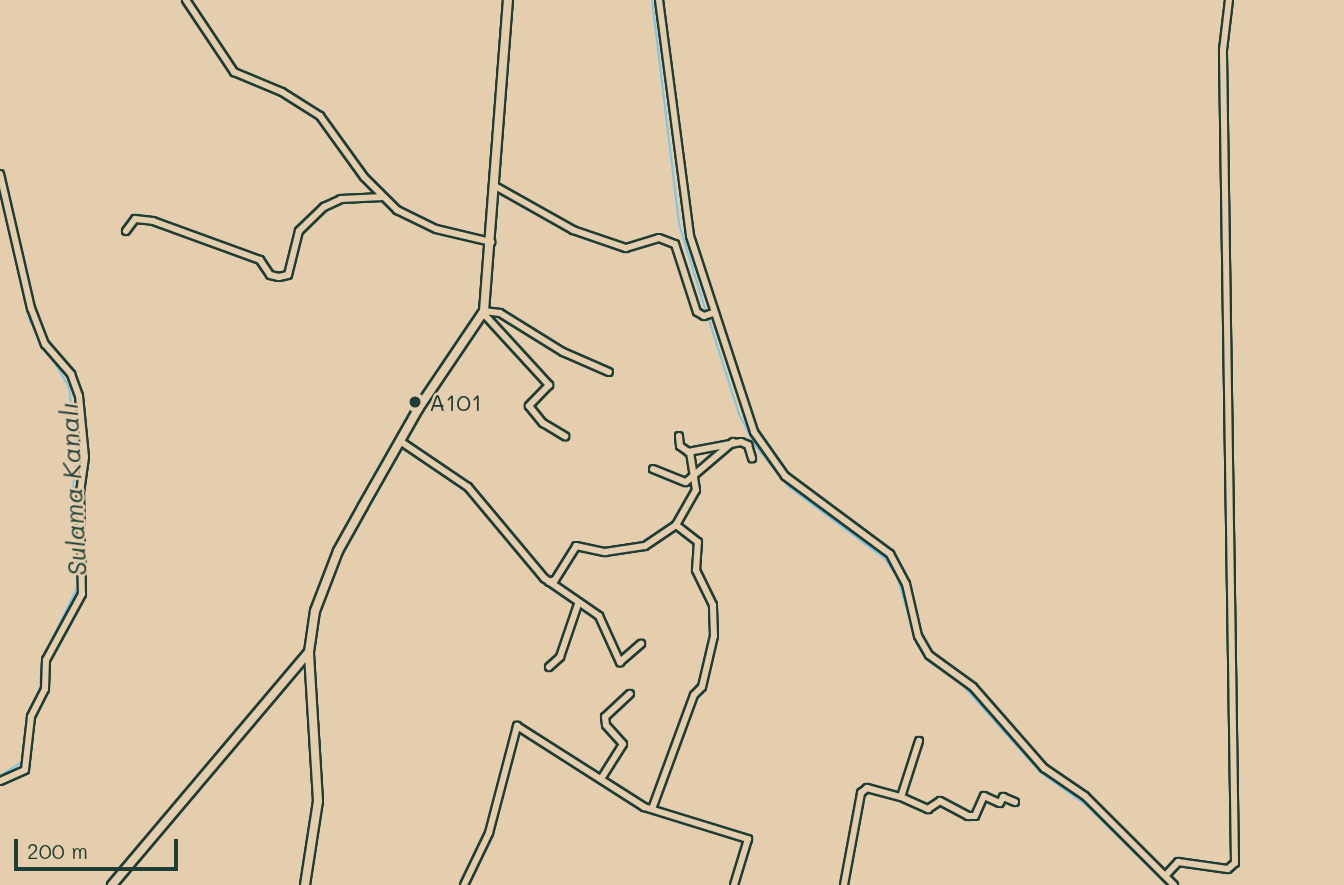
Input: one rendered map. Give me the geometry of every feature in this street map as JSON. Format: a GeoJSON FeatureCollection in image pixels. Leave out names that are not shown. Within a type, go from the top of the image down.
{"type":"FeatureCollection","features":[{"type":"Feature","properties":{"kind":"street"},"geometry":{"type":"LineString","coordinates":[[186,0],[234,72],[282,92],[320,116],[383,197],[414,221],[491,242]]}},
{"type":"Feature","properties":{"kind":"street"},"geometry":{"type":"LineString","coordinates":[[305,885],[318,801],[309,652],[315,611],[338,551],[400,441],[484,312],[508,0]]}},
{"type":"Feature","properties":{"kind":"street"},"geometry":{"type":"LineString","coordinates":[[659,0],[690,236],[709,315],[744,409],[768,455],[807,496],[890,554],[906,584],[918,636],[929,654],[973,687],[1044,768],[1084,796],[1174,885]]}},
{"type":"Feature","properties":{"kind":"street"},"geometry":{"type":"LineString","coordinates":[[1166,875],[1178,862],[1228,869],[1235,863],[1223,50],[1229,0]]}},
{"type":"Feature","properties":{"kind":"street"},"geometry":{"type":"LineString","coordinates":[[0,174],[31,308],[45,344],[71,374],[79,396],[85,457],[79,492],[82,594],[46,660],[45,689],[31,717],[26,770],[0,781]]}},
{"type":"Feature","properties":{"kind":"street"},"geometry":{"type":"LineString","coordinates":[[495,186],[573,230],[626,248],[659,238],[675,244],[697,312],[709,315]]}},
{"type":"Feature","properties":{"kind":"street"},"geometry":{"type":"LineString","coordinates":[[126,231],[135,219],[153,221],[260,260],[270,275],[289,275],[299,231],[324,207],[341,200],[383,197]]}},
{"type":"Feature","properties":{"kind":"street"},"geometry":{"type":"LineString","coordinates":[[484,312],[500,313],[562,352],[609,372]]}},
{"type":"Feature","properties":{"kind":"street"},"geometry":{"type":"LineString","coordinates":[[484,312],[549,385],[529,406],[543,423],[565,436]]}},
{"type":"Feature","properties":{"kind":"street"},"geometry":{"type":"LineString","coordinates":[[549,582],[555,580],[576,546],[605,552],[645,546],[676,525],[696,490],[697,476],[688,452],[680,446],[679,436]]}},
{"type":"Feature","properties":{"kind":"street"},"geometry":{"type":"LineString","coordinates":[[400,441],[468,486],[549,582],[598,616],[621,662],[641,644]]}},
{"type":"Feature","properties":{"kind":"street"},"geometry":{"type":"LineString","coordinates":[[688,452],[733,442],[748,445],[752,458]]}},
{"type":"Feature","properties":{"kind":"street"},"geometry":{"type":"LineString","coordinates":[[653,469],[686,482],[697,476],[733,442]]}},
{"type":"Feature","properties":{"kind":"street"},"geometry":{"type":"LineString","coordinates":[[652,809],[694,695],[702,687],[714,636],[713,605],[696,570],[698,542],[676,525]]}},
{"type":"Feature","properties":{"kind":"street"},"geometry":{"type":"LineString","coordinates":[[550,667],[560,657],[578,604]]}},
{"type":"Feature","properties":{"kind":"street"},"geometry":{"type":"LineString","coordinates":[[112,885],[309,652]]}},
{"type":"Feature","properties":{"kind":"street"},"geometry":{"type":"LineString","coordinates":[[601,779],[623,744],[606,725],[605,718],[630,694]]}},
{"type":"Feature","properties":{"kind":"street"},"geometry":{"type":"LineString","coordinates":[[464,885],[489,833],[517,726],[652,809],[748,839],[734,885]]}},
{"type":"Feature","properties":{"kind":"street"},"geometry":{"type":"LineString","coordinates":[[901,797],[919,741]]}},
{"type":"Feature","properties":{"kind":"street"},"geometry":{"type":"LineString","coordinates":[[844,885],[861,793],[867,788],[901,797],[928,809],[940,801],[968,816],[975,816],[984,796],[1000,803],[1003,797],[1015,802]]}},
{"type":"Feature","properties":{"kind":"waterway"},"geometry":{"type":"LineString","coordinates":[[652,0],[679,224],[706,312]]}},
{"type":"Feature","properties":{"kind":"waterway","name":"Sulama Kanalı"},"geometry":{"type":"LineString","coordinates":[[0,190],[4,206]]}},
{"type":"Feature","properties":{"kind":"waterway","name":"Sulama Kanalı"},"geometry":{"type":"LineString","coordinates":[[13,242],[30,321],[69,387],[77,455],[72,493],[78,586],[42,660],[39,692],[27,715],[24,749]]}},
{"type":"Feature","properties":{"kind":"waterway"},"geometry":{"type":"LineString","coordinates":[[708,317],[739,414],[754,444],[789,487],[884,558],[897,576],[917,644],[928,661],[959,681],[1040,772],[1086,805],[1167,885]]}},
{"type":"Feature","properties":{"kind":"waterway","name":"Sulama Kanalı"},"geometry":{"type":"LineString","coordinates":[[0,776],[23,761]]}},
{"type":"Feature","properties":{"kind":"place","name":"A101"},"geometry":{"type":"Point","coordinates":[415,402]}}]}
